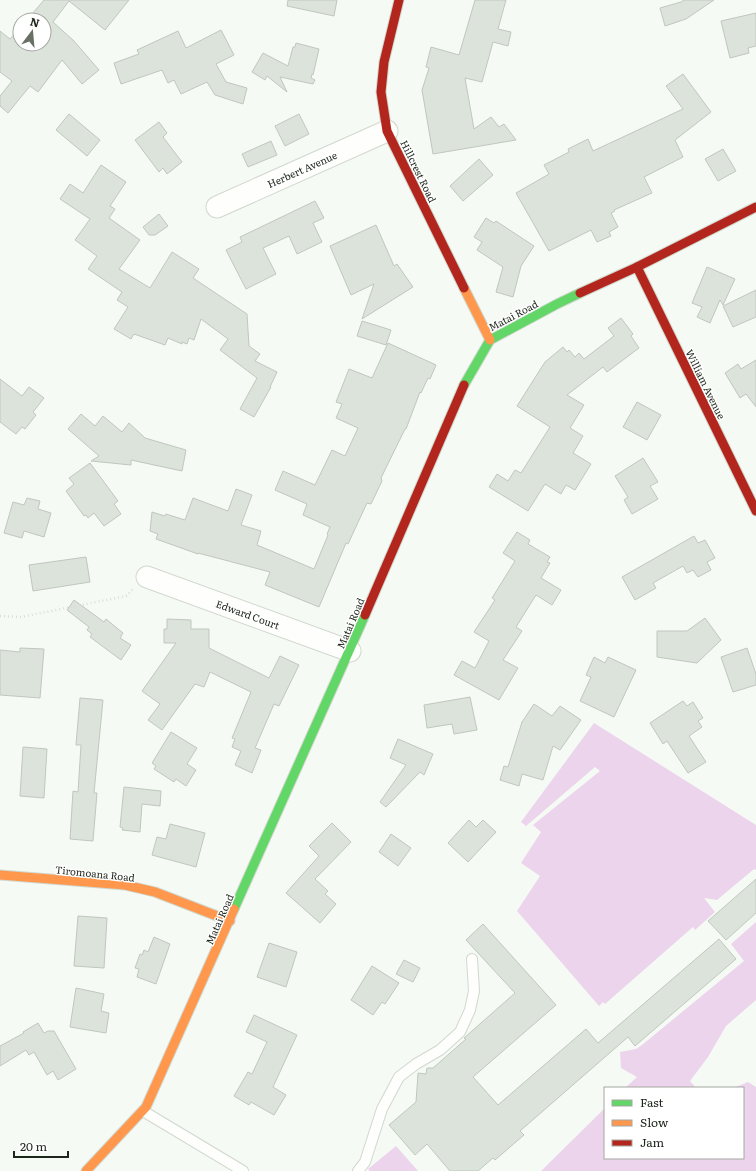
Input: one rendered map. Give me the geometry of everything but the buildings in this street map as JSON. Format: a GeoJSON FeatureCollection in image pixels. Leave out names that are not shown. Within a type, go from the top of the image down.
{"type":"FeatureCollection","features":[{"type":"Feature","properties":{"kind":"street","name":"Hillcrest Road"},"geometry":{"type":"LineString","coordinates":[[399,0],[384,62],[381,92],[387,131],[490,340]]}},
{"type":"Feature","properties":{"kind":"street","name":"Herbert Avenue"},"geometry":{"type":"LineString","coordinates":[[217,207],[387,131]]}},
{"type":"Feature","properties":{"kind":"street","name":"Matai Road"},"geometry":{"type":"LineString","coordinates":[[86,1171],[146,1107],[350,651],[465,382],[490,340],[556,304],[637,267],[756,207]]}},
{"type":"Feature","properties":{"kind":"street","name":"William Avenue"},"geometry":{"type":"LineString","coordinates":[[637,267],[756,511]]}},
{"type":"Feature","properties":{"kind":"street","name":"Edward Court"},"geometry":{"type":"LineString","coordinates":[[147,576],[350,651]]}},
{"type":"Feature","properties":{"kind":"street","name":"Tiromoana Road"},"geometry":{"type":"LineString","coordinates":[[0,876],[124,885],[155,892],[230,921]]}},
{"type":"Feature","properties":{"kind":"lane"},"geometry":{"type":"LineString","coordinates":[[358,1171],[365,1162],[382,1109],[400,1077],[416,1064],[440,1050],[460,1032],[470,1010],[474,991],[472,958]]}},
{"type":"Feature","properties":{"kind":"lane"},"geometry":{"type":"LineString","coordinates":[[143,1111],[243,1171]]}},
{"type":"Feature","properties":{"kind":"path"},"geometry":{"type":"LineString","coordinates":[[0,616],[22,617],[126,596],[147,576]]}},
{"type":"Feature","properties":{"kind":"shaded area"},"geometry":{"type":"Polygon","coordinates":[[[594,723],[756,825],[756,870],[754,869],[717,900],[704,898],[715,912],[695,930],[693,927],[605,1004],[603,1002],[599,1006],[517,911],[540,876],[521,863],[541,832],[533,825],[600,771],[595,767],[526,826],[521,822],[594,723]]]}},
{"type":"Feature","properties":{"kind":"shaded area"},"geometry":{"type":"Polygon","coordinates":[[[756,922],[756,1000],[726,1026],[708,1057],[690,1081],[695,1087],[626,1087],[637,1077],[621,1068],[620,1052],[636,1049],[642,1045],[744,961],[731,944],[756,922]]]}},
{"type":"Feature","properties":{"kind":"shaded area"},"geometry":{"type":"Polygon","coordinates":[[[748,1082],[756,1087],[756,1171],[541,1171],[604,1109],[604,1159],[744,1159],[744,1087],[736,1087],[748,1082]]]}},
{"type":"Feature","properties":{"kind":"shaded area"},"geometry":{"type":"Polygon","coordinates":[[[396,1146],[418,1171],[370,1171],[368,1169],[396,1146]]]}},
{"type":"Feature","properties":{"kind":"traffic: fast"},"geometry":{"type":"LineString","coordinates":[[464,385],[490,340],[580,293]]}},
{"type":"Feature","properties":{"kind":"traffic: fast"},"geometry":{"type":"LineString","coordinates":[[234,909],[365,615]]}},
{"type":"Feature","properties":{"kind":"traffic: slow"},"geometry":{"type":"LineString","coordinates":[[464,288],[490,340]]}},
{"type":"Feature","properties":{"kind":"traffic: slow"},"geometry":{"type":"LineString","coordinates":[[0,875],[125,885],[155,892],[230,921]]}},
{"type":"Feature","properties":{"kind":"traffic: slow"},"geometry":{"type":"LineString","coordinates":[[86,1171],[146,1107],[234,909]]}},
{"type":"Feature","properties":{"kind":"traffic: jam"},"geometry":{"type":"LineString","coordinates":[[399,0],[384,62],[381,92],[387,131],[464,288]]}},
{"type":"Feature","properties":{"kind":"traffic: jam"},"geometry":{"type":"LineString","coordinates":[[580,293],[637,267],[756,207]]}},
{"type":"Feature","properties":{"kind":"traffic: jam"},"geometry":{"type":"LineString","coordinates":[[637,267],[756,511]]}},
{"type":"Feature","properties":{"kind":"traffic: jam"},"geometry":{"type":"LineString","coordinates":[[365,615],[464,385]]}}]}
